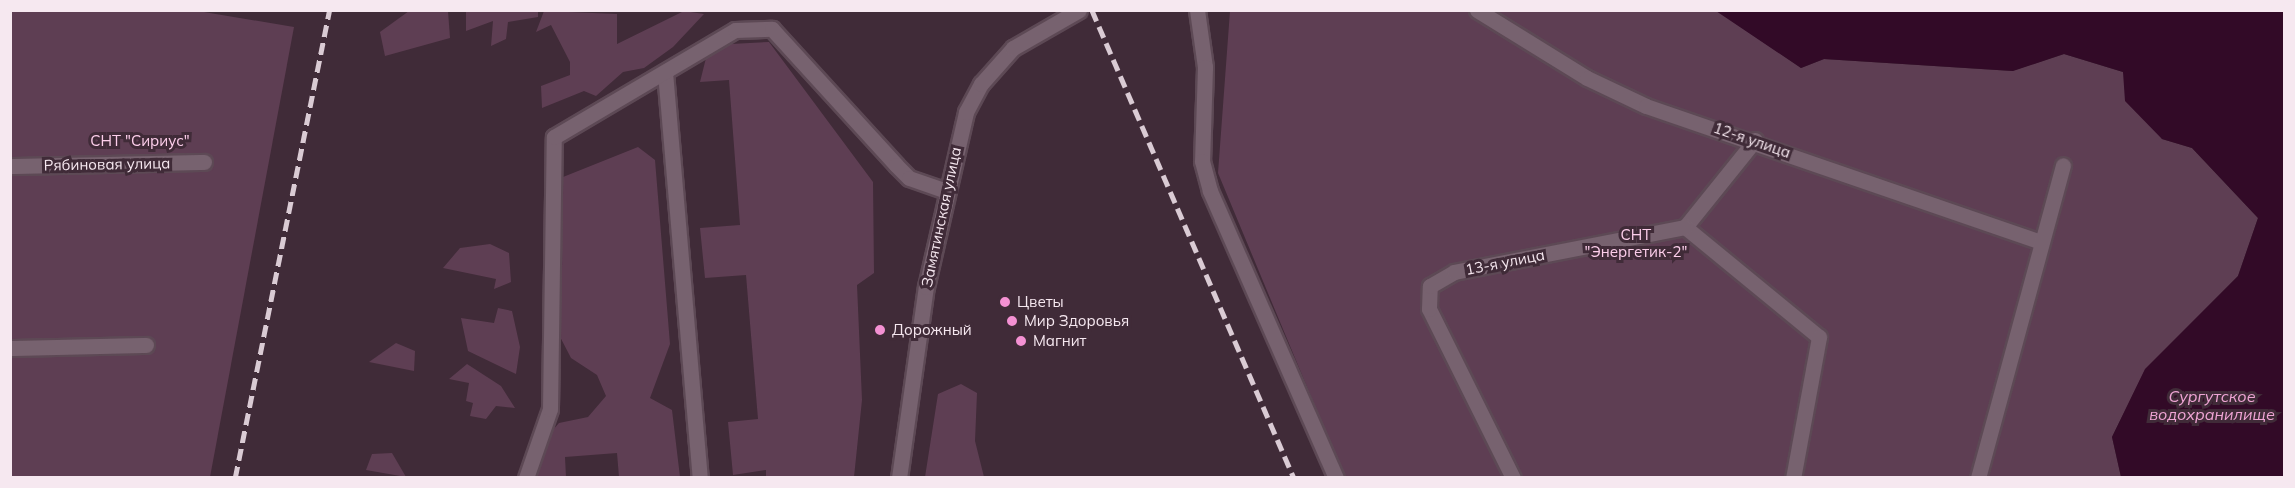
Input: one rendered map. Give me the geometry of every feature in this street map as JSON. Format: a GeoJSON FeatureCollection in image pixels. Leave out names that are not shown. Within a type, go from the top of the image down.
{"type":"FeatureCollection","features":[{"type":"Feature","properties":{"kind":"street","name":"Замятинская улица"},"geometry":{"type":"LineString","coordinates":[[899,477],[944,190],[966,112],[981,84],[1013,48],[1079,10]]}},
{"type":"Feature","properties":{"kind":"street"},"geometry":{"type":"LineString","coordinates":[[1197,10],[1205,68],[1203,161],[1210,191],[1336,477]]}},
{"type":"Feature","properties":{"kind":"street","name":"12-я улица"},"geometry":{"type":"LineString","coordinates":[[1477,10],[1587,78],[1646,106],[1755,140],[2040,242]]}},
{"type":"Feature","properties":{"kind":"street"},"geometry":{"type":"LineString","coordinates":[[526,477],[550,409],[554,138],[735,30],[772,29],[909,178],[944,190]]}},
{"type":"Feature","properties":{"kind":"street"},"geometry":{"type":"LineString","coordinates":[[665,72],[700,477]]}},
{"type":"Feature","properties":{"kind":"street"},"geometry":{"type":"LineString","coordinates":[[1755,140],[1684,227],[1819,337],[1793,477]]}},
{"type":"Feature","properties":{"kind":"street","name":"Рябиновая улица"},"geometry":{"type":"LineString","coordinates":[[10,166],[204,162]]}},
{"type":"Feature","properties":{"kind":"street"},"geometry":{"type":"LineString","coordinates":[[1978,477],[2062,165]]}},
{"type":"Feature","properties":{"kind":"street","name":"13-я улица"},"geometry":{"type":"LineString","coordinates":[[1513,477],[1429,309],[1430,286],[1454,272],[1684,227]]}},
{"type":"Feature","properties":{"kind":"street"},"geometry":{"type":"LineString","coordinates":[[10,348],[146,345]]}},
{"type":"Feature","properties":{"kind":"green space"},"geometry":{"type":"Polygon","coordinates":[[[538,10],[538,17],[508,22],[506,39],[491,46],[493,21],[466,31],[466,11],[538,10]]]}},
{"type":"Feature","properties":{"kind":"green space","name":"СHТ \"Энергетик-2\""},"geometry":{"type":"Polygon","coordinates":[[[1716,10],[1801,68],[1824,59],[2012,71],[2064,54],[2123,72],[2162,139],[2192,148],[2258,218],[2238,276],[2145,370],[2112,437],[2121,477],[1345,478],[1218,173],[1230,11],[1716,10]]]}},
{"type":"Feature","properties":{"kind":"green space","name":"СНТ \"Сириус\""},"geometry":{"type":"Polygon","coordinates":[[[10,11],[198,11],[294,27],[210,477],[11,477],[10,11]]]}},
{"type":"Feature","properties":{"kind":"green space"},"geometry":{"type":"Polygon","coordinates":[[[409,11],[448,11],[450,38],[385,56],[380,32],[409,11]]]}},
{"type":"Feature","properties":{"kind":"green space"},"geometry":{"type":"Polygon","coordinates":[[[544,11],[617,14],[617,44],[684,11],[704,14],[673,47],[644,68],[623,72],[596,96],[584,91],[542,108],[541,86],[570,75],[570,62],[551,25],[536,32],[544,11]]]}},
{"type":"Feature","properties":{"kind":"green space"},"geometry":{"type":"Polygon","coordinates":[[[769,42],[873,182],[874,273],[857,285],[862,400],[854,477],[766,477],[766,470],[733,475],[728,422],[758,419],[746,275],[705,278],[700,228],[740,225],[729,80],[700,82],[706,58],[731,44],[769,42]]]}},
{"type":"Feature","properties":{"kind":"green space"},"geometry":{"type":"Polygon","coordinates":[[[638,147],[655,160],[670,344],[650,398],[672,410],[680,477],[619,477],[617,453],[565,457],[566,477],[535,478],[537,448],[559,423],[588,417],[606,396],[597,375],[571,358],[557,331],[563,177],[638,147]]]}},
{"type":"Feature","properties":{"kind":"green space"},"geometry":{"type":"Polygon","coordinates":[[[490,244],[509,253],[511,282],[494,289],[496,279],[443,268],[460,248],[490,244]]]}},
{"type":"Feature","properties":{"kind":"green space"},"geometry":{"type":"Polygon","coordinates":[[[498,308],[512,311],[520,347],[516,374],[468,351],[461,318],[494,323],[498,308]]]}},
{"type":"Feature","properties":{"kind":"green space"},"geometry":{"type":"Polygon","coordinates":[[[396,343],[415,351],[414,371],[369,362],[396,343]]]}},
{"type":"Feature","properties":{"kind":"green space"},"geometry":{"type":"Polygon","coordinates":[[[467,364],[501,386],[515,408],[496,406],[486,419],[470,416],[473,403],[466,401],[469,383],[449,379],[467,364]]]}},
{"type":"Feature","properties":{"kind":"green space"},"geometry":{"type":"Polygon","coordinates":[[[961,384],[977,393],[975,441],[984,477],[925,477],[938,394],[961,384]]]}},
{"type":"Feature","properties":{"kind":"green space"},"geometry":{"type":"Polygon","coordinates":[[[392,453],[406,477],[366,470],[372,454],[392,453]]]}},
{"type":"Feature","properties":{"kind":"water","name":"Сургутское водохранилище"},"geometry":{"type":"Polygon","coordinates":[[[1716,11],[2284,11],[2284,477],[2121,477],[2112,437],[2145,369],[2238,276],[2258,218],[2192,148],[2162,139],[2125,101],[2123,72],[2064,54],[2013,71],[1824,59],[1801,68],[1716,11]]]}},
{"type":"Feature","properties":{"kind":"railway"},"geometry":{"type":"LineString","coordinates":[[235,478],[329,10]]}},
{"type":"Feature","properties":{"kind":"railway"},"geometry":{"type":"LineString","coordinates":[[1092,10],[1294,478]]}},
{"type":"Feature","properties":{"kind":"place","name":"Цветы"},"geometry":{"type":"Point","coordinates":[1005,302]}},
{"type":"Feature","properties":{"kind":"place","name":"Мир Здоровья"},"geometry":{"type":"Point","coordinates":[1012,321]}},
{"type":"Feature","properties":{"kind":"place","name":"Дорожный"},"geometry":{"type":"Point","coordinates":[880,330]}},
{"type":"Feature","properties":{"kind":"place","name":"Магнит"},"geometry":{"type":"Point","coordinates":[1021,341]}}]}
